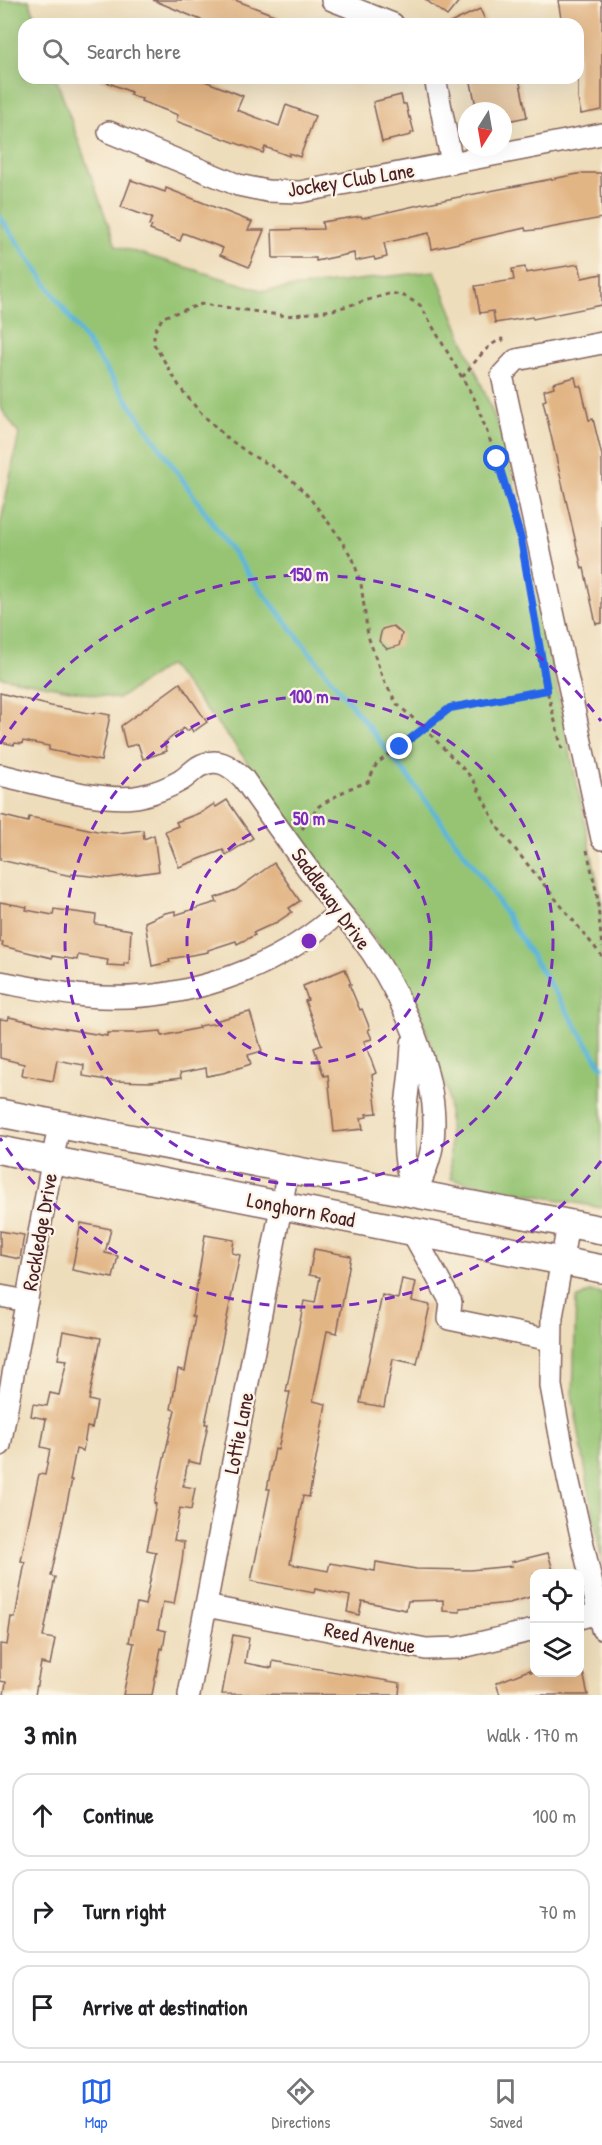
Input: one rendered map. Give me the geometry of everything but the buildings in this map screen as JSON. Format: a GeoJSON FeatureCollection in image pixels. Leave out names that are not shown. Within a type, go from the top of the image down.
{"type":"FeatureCollection","features":[{"type":"Feature","properties":{"kind":"main road","name":"Longhorn Road"},"geometry":{"type":"LineString","coordinates":[[0,1113],[602,1230]]}},
{"type":"Feature","properties":{"kind":"main road","name":"Longhorn Road"},"geometry":{"type":"LineString","coordinates":[[0,1150],[602,1269]]}},
{"type":"Feature","properties":{"kind":"street"},"geometry":{"type":"LineString","coordinates":[[332,0],[378,18]]}},
{"type":"Feature","properties":{"kind":"street"},"geometry":{"type":"LineString","coordinates":[[436,84],[452,163]]}},
{"type":"Feature","properties":{"kind":"street","name":"Jockey Club Lane"},"geometry":{"type":"LineString","coordinates":[[109,132],[238,184],[267,191],[300,192],[602,134]]}},
{"type":"Feature","properties":{"kind":"street"},"geometry":{"type":"LineString","coordinates":[[593,839],[597,793],[509,368],[602,344]]}},
{"type":"Feature","properties":{"kind":"street","name":"Saddleway Drive"},"geometry":{"type":"LineString","coordinates":[[0,775],[118,798],[140,796],[163,790],[181,781],[199,767],[213,761],[229,765],[243,778],[339,912],[357,933],[380,968],[399,1002],[424,1059],[431,1086],[434,1118],[432,1146],[416,1194]]}},
{"type":"Feature","properties":{"kind":"street"},"geometry":{"type":"LineString","coordinates":[[0,982],[88,996],[161,994],[194,988],[261,965],[290,950],[318,932],[339,912]]}},
{"type":"Feature","properties":{"kind":"street","name":"Saddleway Drive"},"geometry":{"type":"LineString","coordinates":[[413,1033],[404,1137],[406,1165],[416,1194]]}},
{"type":"Feature","properties":{"kind":"street","name":"Rockledge Drive"},"geometry":{"type":"LineString","coordinates":[[0,1445],[59,1125]]}},
{"type":"Feature","properties":{"kind":"street","name":"Lottie Lane"},"geometry":{"type":"LineString","coordinates":[[189,1695],[288,1170]]}},
{"type":"Feature","properties":{"kind":"street"},"geometry":{"type":"LineString","coordinates":[[568,1224],[552,1317],[551,1386],[593,1620]]}},
{"type":"Feature","properties":{"kind":"street"},"geometry":{"type":"LineString","coordinates":[[412,1232],[451,1302],[449,1319],[551,1340]]}},
{"type":"Feature","properties":{"kind":"street"},"geometry":{"type":"LineString","coordinates":[[0,1296],[27,1301]]}},
{"type":"Feature","properties":{"kind":"street","name":"Reed Avenue"},"geometry":{"type":"LineString","coordinates":[[206,1606],[426,1649],[458,1648],[530,1631]]}},
{"type":"Feature","properties":{"kind":"path"},"geometry":{"type":"LineString","coordinates":[[507,494],[497,459],[475,400],[420,305],[404,296],[392,293],[333,310],[287,316],[202,304],[164,316],[154,332],[154,344],[181,389],[199,411],[226,437],[292,480],[309,497],[335,531],[352,559],[361,584],[368,636],[383,679],[397,704],[425,729],[473,779],[498,828],[602,956]]}},
{"type":"Feature","properties":{"kind":"path"},"geometry":{"type":"LineString","coordinates":[[462,377],[490,344],[502,339],[509,368]]}},
{"type":"Feature","properties":{"kind":"path"},"geometry":{"type":"LineString","coordinates":[[535,625],[547,690],[564,756]]}},
{"type":"Feature","properties":{"kind":"path"},"geometry":{"type":"LineString","coordinates":[[291,845],[319,806],[348,789],[368,782],[377,763],[450,708],[547,690]]}},
{"type":"Feature","properties":{"kind":"path"},"geometry":{"type":"LineString","coordinates":[[593,839],[602,948]]}},
{"type":"Feature","properties":{"kind":"green space"},"geometry":{"type":"Polygon","coordinates":[[[0,0],[29,0],[36,18],[18,18],[18,84],[58,84],[116,246],[264,291],[435,271],[506,445],[602,904],[602,1208],[451,1179],[448,1092],[413,993],[235,745],[169,665],[118,699],[0,677],[0,526],[19,434],[0,407],[0,0]]]}},
{"type":"Feature","properties":{"kind":"green space"},"geometry":{"type":"Polygon","coordinates":[[[590,1292],[602,1294],[602,1564],[573,1399],[576,1299],[590,1292]]]}},
{"type":"Feature","properties":{"kind":"waterway"},"geometry":{"type":"LineString","coordinates":[[0,217],[246,571],[409,778],[484,880],[602,1067]]}},
{"type":"Feature","properties":{"kind":"route"},"geometry":{"type":"LineString","coordinates":[[400,747],[450,708],[547,690],[521,539],[497,459]]}}]}
